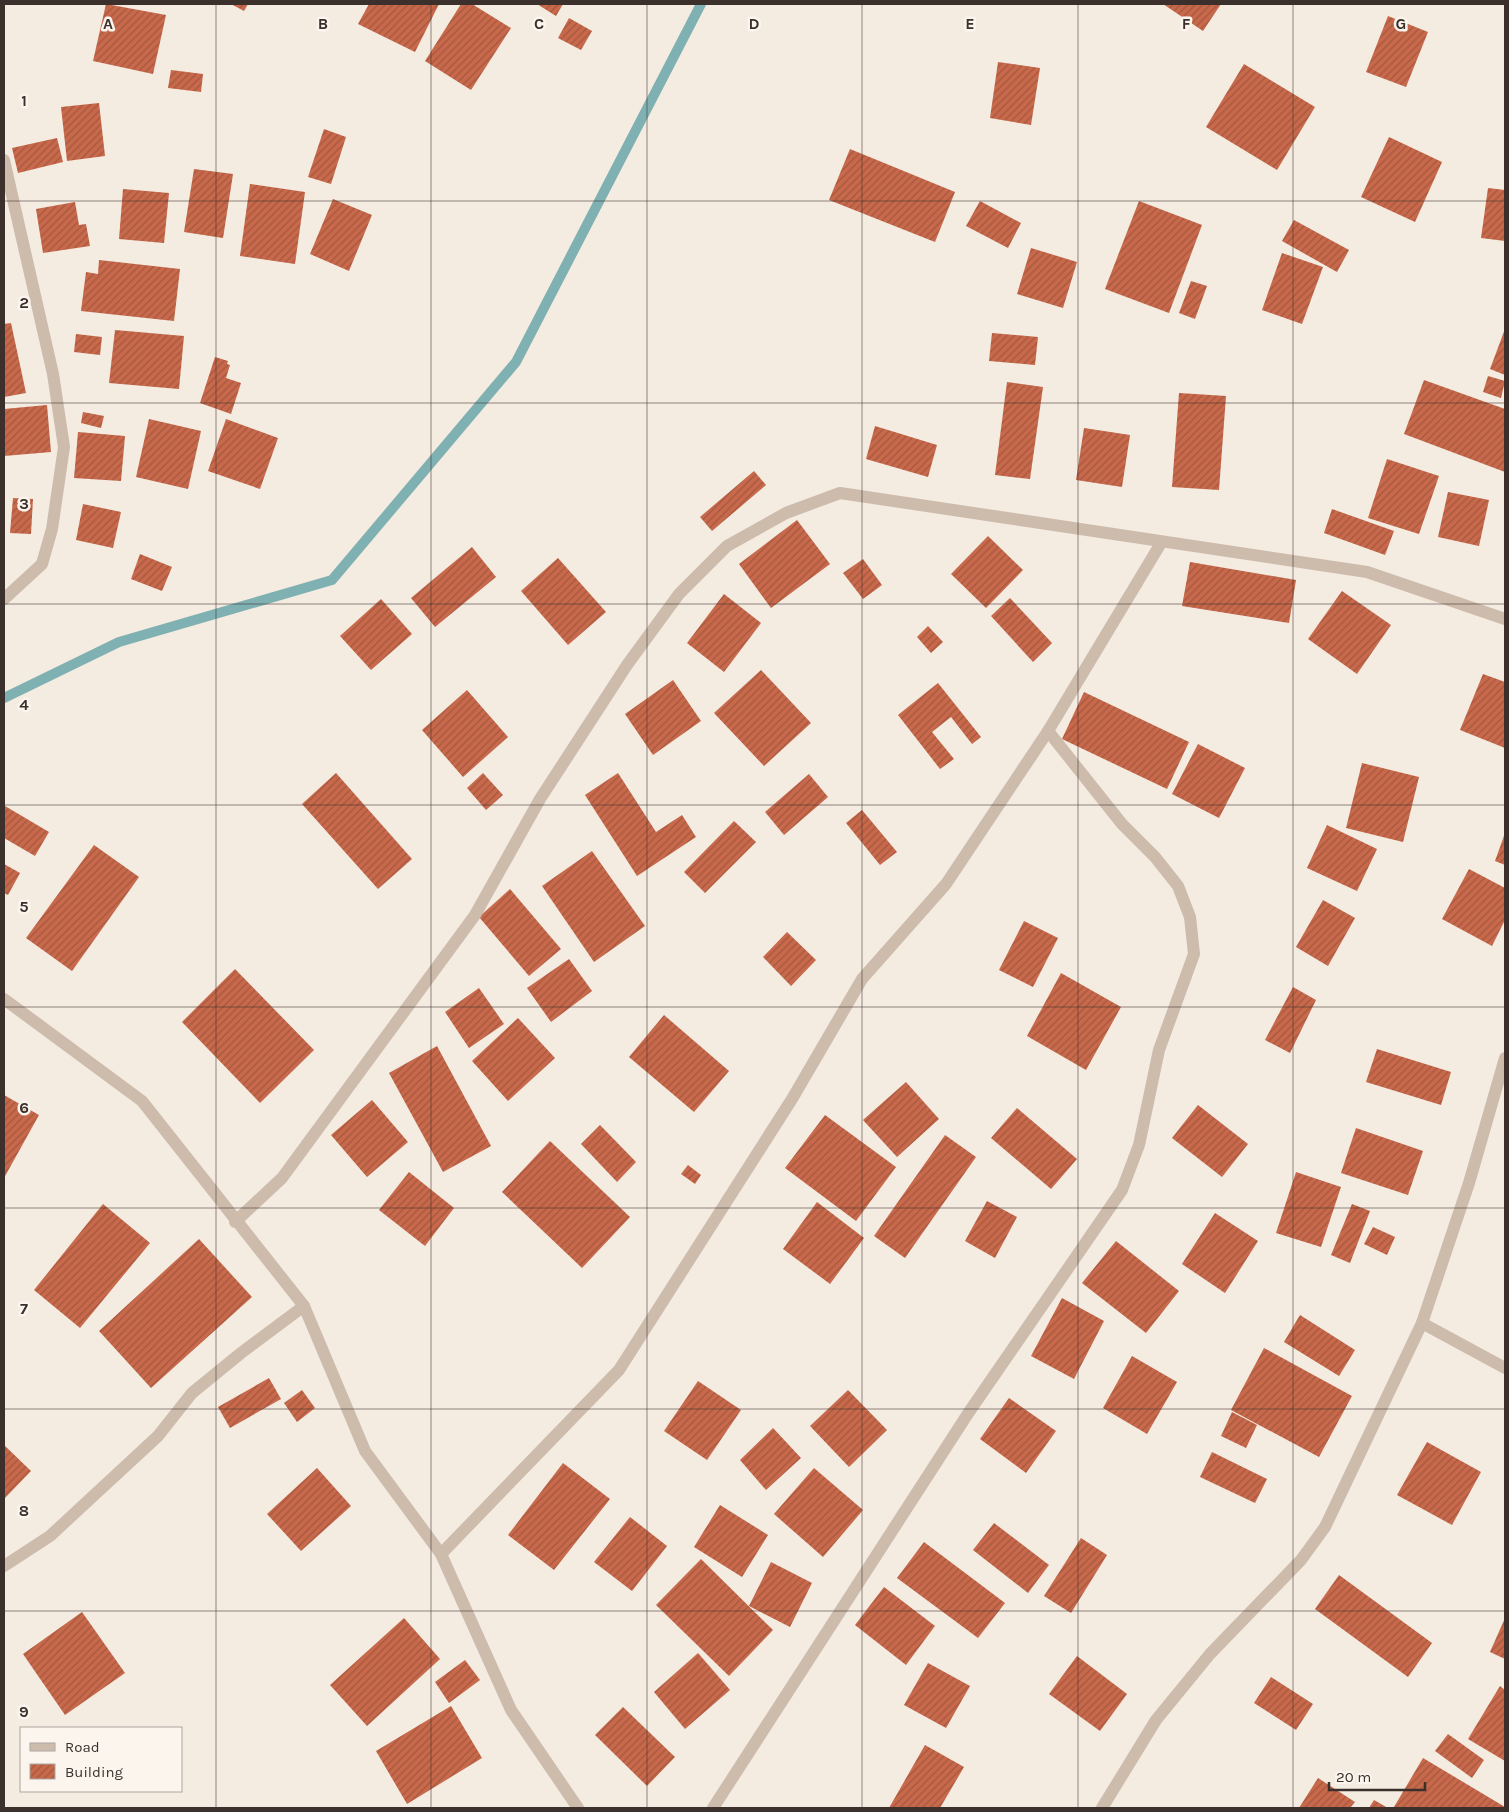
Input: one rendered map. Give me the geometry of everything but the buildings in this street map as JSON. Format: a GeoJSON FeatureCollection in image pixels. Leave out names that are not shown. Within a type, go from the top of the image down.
{"type":"FeatureCollection","features":[{"type":"Feature","properties":{"kind":"street"},"geometry":{"type":"LineString","coordinates":[[4,160],[53,374],[64,446],[52,529],[42,564],[4,599]]}},
{"type":"Feature","properties":{"kind":"street"},"geometry":{"type":"LineString","coordinates":[[235,1222],[282,1178],[470,923],[540,798],[626,665],[680,594],[727,546],[786,512],[840,492],[1162,543],[1367,572],[1505,619]]}},
{"type":"Feature","properties":{"kind":"street"},"geometry":{"type":"LineString","coordinates":[[441,1554],[619,1370],[792,1099],[862,979],[946,884],[1048,732],[1162,543]]}},
{"type":"Feature","properties":{"kind":"street"},"geometry":{"type":"LineString","coordinates":[[713,1808],[969,1412],[1122,1190],[1139,1145],[1159,1050],[1194,954],[1190,917],[1178,886],[1155,857],[1122,824],[1048,732]]}},
{"type":"Feature","properties":{"kind":"street"},"geometry":{"type":"LineString","coordinates":[[4,999],[142,1101],[235,1222],[304,1306],[365,1451],[441,1554],[510,1710],[578,1808]]}},
{"type":"Feature","properties":{"kind":"street"},"geometry":{"type":"LineString","coordinates":[[1102,1808],[1156,1720],[1210,1654],[1301,1560],[1325,1527],[1422,1323],[1469,1184],[1505,1058]]}},
{"type":"Feature","properties":{"kind":"street"},"geometry":{"type":"LineString","coordinates":[[4,1566],[50,1536],[158,1436],[192,1393],[304,1306]]}},
{"type":"Feature","properties":{"kind":"street"},"geometry":{"type":"LineString","coordinates":[[1422,1323],[1505,1368]]}},
{"type":"Feature","properties":{"kind":"waterway"},"geometry":{"type":"LineString","coordinates":[[4,698],[119,642],[332,580],[516,362],[701,4]]}}]}
